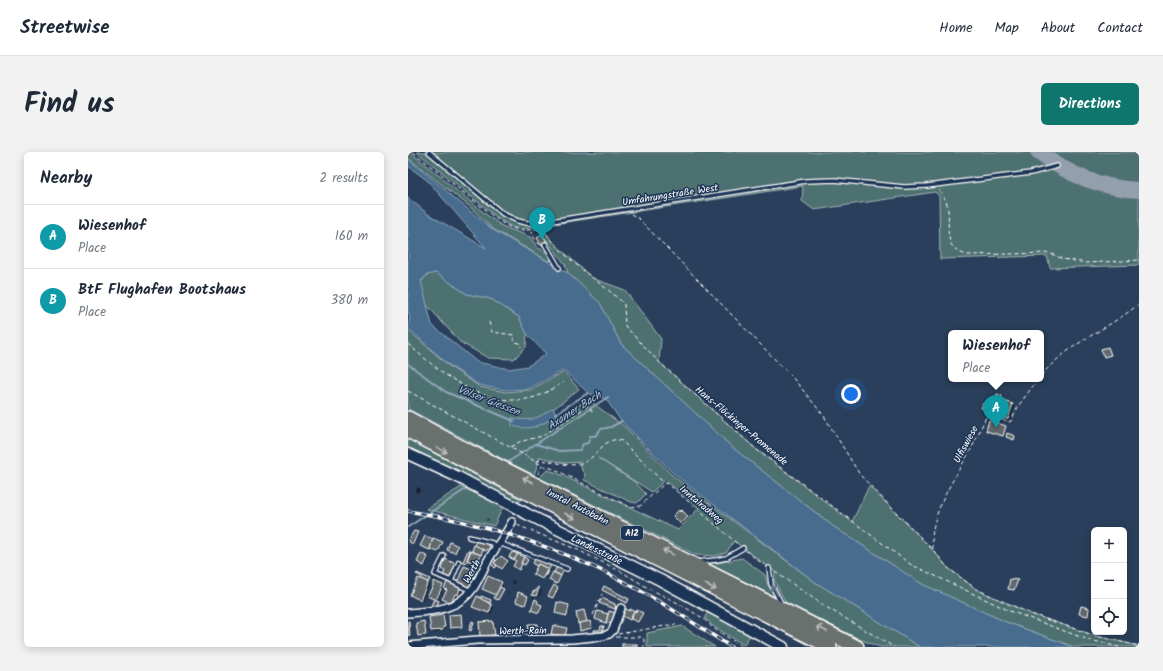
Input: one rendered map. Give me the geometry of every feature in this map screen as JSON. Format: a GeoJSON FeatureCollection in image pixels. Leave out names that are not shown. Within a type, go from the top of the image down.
{"type":"FeatureCollection","features":[{"type":"Feature","properties":{"kind":"highway","name":"Inntal Autobahn"},"geometry":{"type":"LineString","coordinates":[[408,418],[463,448],[857,647]]}},
{"type":"Feature","properties":{"kind":"highway","name":"Inntal Autobahn"},"geometry":{"type":"LineString","coordinates":[[408,431],[574,518],[830,647]]}},
{"type":"Feature","properties":{"kind":"main road","name":"Landesstraße"},"geometry":{"type":"LineString","coordinates":[[408,454],[660,580],[784,647]]}},
{"type":"Feature","properties":{"kind":"street","name":"Werth"},"geometry":{"type":"LineString","coordinates":[[408,613],[447,608],[462,600],[471,592],[512,522]]}},
{"type":"Feature","properties":{"kind":"street"},"geometry":{"type":"LineString","coordinates":[[606,635],[613,630],[620,608]]}},
{"type":"Feature","properties":{"kind":"street","name":"Werth-Rain"},"geometry":{"type":"LineString","coordinates":[[408,646],[477,640],[572,639],[606,635]]}},
{"type":"Feature","properties":{"kind":"lane","name":"Umfahrungstraße West"},"geometry":{"type":"LineString","coordinates":[[429,152],[503,214],[514,220],[526,223],[545,222],[806,181],[834,180],[904,187],[937,186],[1036,172],[1057,166]]}},
{"type":"Feature","properties":{"kind":"lane"},"geometry":{"type":"LineString","coordinates":[[546,246],[559,268]]}},
{"type":"Feature","properties":{"kind":"lane"},"geometry":{"type":"LineString","coordinates":[[469,537],[492,543],[567,569]]}},
{"type":"Feature","properties":{"kind":"lane"},"geometry":{"type":"LineString","coordinates":[[690,563],[721,559],[743,548]]}},
{"type":"Feature","properties":{"kind":"lane"},"geometry":{"type":"LineString","coordinates":[[444,556],[435,574],[471,592]]}},
{"type":"Feature","properties":{"kind":"lane"},"geometry":{"type":"LineString","coordinates":[[451,581],[459,562]]}},
{"type":"Feature","properties":{"kind":"lane"},"geometry":{"type":"LineString","coordinates":[[769,568],[771,584],[785,611]]}},
{"type":"Feature","properties":{"kind":"path","name":"Hans-Flöckinger-Promenade"},"geometry":{"type":"LineString","coordinates":[[413,152],[498,220],[518,231],[542,228],[552,241],[592,278],[615,294],[624,304],[625,326],[659,362],[757,450],[910,564],[1010,611],[1086,639],[1119,647]]}},
{"type":"Feature","properties":{"kind":"path"},"geometry":{"type":"LineString","coordinates":[[937,186],[946,201],[948,209],[949,241],[954,249],[959,253],[967,255],[1049,253],[1063,259],[1086,263],[1139,260]]}},
{"type":"Feature","properties":{"kind":"path"},"geometry":{"type":"LineString","coordinates":[[629,214],[635,215],[793,378],[821,412],[860,475],[933,550],[948,568],[976,589],[1031,614],[1089,634],[1139,646]]}},
{"type":"Feature","properties":{"kind":"path"},"geometry":{"type":"LineString","coordinates":[[531,230],[535,240],[541,247],[546,246]]}},
{"type":"Feature","properties":{"kind":"path"},"geometry":{"type":"LineString","coordinates":[[1044,373],[1061,356],[1096,332],[1125,315],[1139,304]]}},
{"type":"Feature","properties":{"kind":"path"},"geometry":{"type":"LineString","coordinates":[[489,322],[492,332],[514,335],[514,342],[520,343],[521,347]]}},
{"type":"Feature","properties":{"kind":"path"},"geometry":{"type":"LineString","coordinates":[[408,344],[450,378],[473,390],[494,398],[515,401],[536,397],[564,382]]}},
{"type":"Feature","properties":{"kind":"path","name":"Ulfiswiese"},"geometry":{"type":"LineString","coordinates":[[933,550],[932,536],[935,522],[944,498],[974,444],[986,417],[990,416],[1009,422],[1011,421],[1019,405],[1036,382]]}},
{"type":"Feature","properties":{"kind":"path","name":"Inntalradweg"},"geometry":{"type":"LineString","coordinates":[[408,391],[524,454],[543,466],[554,469],[630,507],[640,506],[665,484],[668,484],[743,548],[769,568],[826,607],[894,647]]}},
{"type":"Feature","properties":{"kind":"path"},"geometry":{"type":"LineString","coordinates":[[511,447],[519,442],[542,436],[588,406],[593,412]]}},
{"type":"Feature","properties":{"kind":"path"},"geometry":{"type":"LineString","coordinates":[[536,462],[542,460],[563,465],[584,462],[611,440],[617,439],[622,441],[665,484]]}},
{"type":"Feature","properties":{"kind":"path"},"geometry":{"type":"LineString","coordinates":[[537,476],[543,466]]}},
{"type":"Feature","properties":{"kind":"path"},"geometry":{"type":"LineString","coordinates":[[512,522],[578,550],[622,572],[704,620],[713,628],[743,647]]}},
{"type":"Feature","properties":{"kind":"path"},"geometry":{"type":"LineString","coordinates":[[593,615],[602,594]]}},
{"type":"Feature","properties":{"kind":"path"},"geometry":{"type":"LineString","coordinates":[[606,635],[676,624]]}},
{"type":"Feature","properties":{"kind":"path"},"geometry":{"type":"LineString","coordinates":[[606,635],[642,637],[644,639],[644,647]]}},
{"type":"Feature","properties":{"kind":"green space"},"geometry":{"type":"Polygon","coordinates":[[[408,152],[410,152],[502,226],[530,237],[538,248],[547,252],[551,259],[550,262],[493,229],[469,206],[408,158],[408,152]]]}},
{"type":"Feature","properties":{"kind":"green space"},"geometry":{"type":"Polygon","coordinates":[[[417,152],[1139,152],[1139,265],[1050,268],[1047,256],[940,259],[939,196],[935,192],[814,210],[802,201],[803,186],[521,229],[512,227],[499,219],[417,152]]]}},
{"type":"Feature","properties":{"kind":"green space"},"geometry":{"type":"Polygon","coordinates":[[[542,228],[552,241],[592,278],[625,290],[661,339],[659,362],[757,450],[852,522],[869,486],[933,550],[948,568],[976,589],[1031,614],[1091,635],[1139,647],[1074,647],[1006,622],[922,584],[834,527],[733,448],[621,344],[600,303],[568,273],[565,264],[542,234],[542,228]]]}},
{"type":"Feature","properties":{"kind":"green space"},"geometry":{"type":"Polygon","coordinates":[[[436,273],[467,294],[491,299],[519,317],[527,334],[526,347],[514,359],[488,358],[460,342],[426,304],[421,282],[427,275],[436,273]]]}},
{"type":"Feature","properties":{"kind":"green space"},"geometry":{"type":"Polygon","coordinates":[[[408,330],[449,366],[480,387],[505,392],[530,390],[564,372],[579,389],[553,409],[537,418],[527,420],[512,418],[535,427],[589,400],[626,428],[673,476],[815,582],[920,647],[880,647],[859,639],[786,603],[774,580],[775,572],[734,541],[726,553],[714,556],[696,555],[539,478],[547,470],[555,472],[678,530],[699,508],[665,480],[652,492],[598,458],[636,483],[646,494],[637,503],[631,502],[584,480],[585,474],[582,471],[580,462],[565,463],[540,457],[534,475],[408,409],[408,330]]]}},
{"type":"Feature","properties":{"kind":"green space"},"geometry":{"type":"Polygon","coordinates":[[[408,439],[522,500],[515,503],[408,451],[408,439]]]}},
{"type":"Feature","properties":{"kind":"green space"},"geometry":{"type":"Polygon","coordinates":[[[461,487],[503,507],[494,526],[426,509],[461,487]]]}},
{"type":"Feature","properties":{"kind":"green space"},"geometry":{"type":"Polygon","coordinates":[[[742,558],[765,575],[768,585],[777,598],[707,563],[718,563],[742,558]]]}},
{"type":"Feature","properties":{"kind":"green space"},"geometry":{"type":"Polygon","coordinates":[[[708,611],[751,634],[744,645],[713,626],[705,618],[708,611]]]}},
{"type":"Feature","properties":{"kind":"green space"},"geometry":{"type":"Polygon","coordinates":[[[682,626],[715,647],[647,647],[647,633],[682,626]]]}},
{"type":"Feature","properties":{"kind":"water"},"geometry":{"type":"Polygon","coordinates":[[[408,159],[493,230],[568,273],[600,303],[621,344],[733,448],[834,527],[922,584],[1006,622],[1074,647],[920,647],[815,582],[674,474],[621,421],[606,399],[588,393],[564,370],[528,389],[504,390],[479,385],[449,365],[408,328],[410,317],[408,311],[408,198],[428,214],[486,248],[428,181],[408,166],[408,159]],[[436,273],[427,275],[421,281],[432,325],[477,362],[509,369],[528,366],[546,354],[527,334],[519,317],[491,299],[467,294],[436,273]]]}},
{"type":"Feature","properties":{"kind":"water"},"geometry":{"type":"Polygon","coordinates":[[[553,408],[557,416],[536,426],[525,428],[512,426],[512,418],[524,420],[534,419],[553,408]]]}},
{"type":"Feature","properties":{"kind":"building"},"geometry":{"type":"Polygon","coordinates":[[[542,234],[547,242],[542,246],[537,238],[542,234]]]}},
{"type":"Feature","properties":{"kind":"building"},"geometry":{"type":"Polygon","coordinates":[[[1108,347],[1111,355],[1104,357],[1101,349],[1108,347]]]}},
{"type":"Feature","properties":{"kind":"building"},"geometry":{"type":"Polygon","coordinates":[[[997,394],[1002,396],[1001,400],[1013,404],[1008,419],[990,413],[997,394]]]}},
{"type":"Feature","properties":{"kind":"building"},"geometry":{"type":"Polygon","coordinates":[[[983,403],[991,405],[989,410],[981,408],[983,403]]]}},
{"type":"Feature","properties":{"kind":"building"},"geometry":{"type":"Polygon","coordinates":[[[989,420],[1006,426],[1003,436],[986,431],[989,420]]]}},
{"type":"Feature","properties":{"kind":"building"},"geometry":{"type":"Polygon","coordinates":[[[1007,433],[1015,436],[1014,440],[1006,437],[1007,433]]]}},
{"type":"Feature","properties":{"kind":"building"},"geometry":{"type":"Polygon","coordinates":[[[679,510],[680,512],[682,510],[688,517],[681,524],[673,516],[679,510]]]}},
{"type":"Feature","properties":{"kind":"building"},"geometry":{"type":"Polygon","coordinates":[[[414,531],[418,532],[413,544],[408,541],[414,531]]]}},
{"type":"Feature","properties":{"kind":"building"},"geometry":{"type":"Polygon","coordinates":[[[425,536],[433,539],[430,550],[420,546],[425,536]]]}},
{"type":"Feature","properties":{"kind":"building"},"geometry":{"type":"Polygon","coordinates":[[[433,538],[443,542],[438,552],[430,549],[433,538]]]}},
{"type":"Feature","properties":{"kind":"building"},"geometry":{"type":"Polygon","coordinates":[[[477,540],[488,543],[490,548],[485,551],[474,545],[477,540]]]}},
{"type":"Feature","properties":{"kind":"building"},"geometry":{"type":"Polygon","coordinates":[[[450,542],[458,546],[455,553],[447,550],[450,542]]]}},
{"type":"Feature","properties":{"kind":"building"},"geometry":{"type":"Polygon","coordinates":[[[474,545],[483,549],[481,555],[472,551],[474,545]]]}},
{"type":"Feature","properties":{"kind":"building"},"geometry":{"type":"Polygon","coordinates":[[[468,550],[470,551],[466,563],[463,562],[468,550]]]}},
{"type":"Feature","properties":{"kind":"building"},"geometry":{"type":"Polygon","coordinates":[[[471,551],[481,555],[476,564],[467,560],[471,551]]]}},
{"type":"Feature","properties":{"kind":"building"},"geometry":{"type":"Polygon","coordinates":[[[512,552],[518,554],[514,560],[509,557],[512,552]]]}},
{"type":"Feature","properties":{"kind":"building"},"geometry":{"type":"Polygon","coordinates":[[[421,553],[428,557],[424,566],[417,562],[421,553]]]}},
{"type":"Feature","properties":{"kind":"building"},"geometry":{"type":"Polygon","coordinates":[[[518,554],[524,557],[519,570],[513,566],[516,561],[514,560],[518,554]]]}},
{"type":"Feature","properties":{"kind":"building"},"geometry":{"type":"Polygon","coordinates":[[[501,556],[508,561],[502,569],[494,563],[501,556]]]}},
{"type":"Feature","properties":{"kind":"building"},"geometry":{"type":"Polygon","coordinates":[[[524,557],[528,560],[525,565],[521,563],[524,557]]]}},
{"type":"Feature","properties":{"kind":"building"},"geometry":{"type":"Polygon","coordinates":[[[494,558],[496,560],[494,563],[497,566],[495,568],[490,563],[494,558]]]}},
{"type":"Feature","properties":{"kind":"building"},"geometry":{"type":"Polygon","coordinates":[[[535,558],[551,565],[546,575],[544,576],[548,569],[538,564],[537,566],[533,564],[535,558]]]}},
{"type":"Feature","properties":{"kind":"building"},"geometry":{"type":"Polygon","coordinates":[[[445,559],[456,564],[450,578],[443,575],[445,571],[442,569],[445,559]]]}},
{"type":"Feature","properties":{"kind":"building"},"geometry":{"type":"Polygon","coordinates":[[[538,564],[548,569],[542,579],[533,574],[538,564]]]}},
{"type":"Feature","properties":{"kind":"building"},"geometry":{"type":"Polygon","coordinates":[[[464,566],[476,571],[469,589],[457,583],[464,566]]]}},
{"type":"Feature","properties":{"kind":"building"},"geometry":{"type":"Polygon","coordinates":[[[557,567],[564,570],[561,576],[554,572],[557,567]]]}},
{"type":"Feature","properties":{"kind":"building"},"geometry":{"type":"Polygon","coordinates":[[[553,572],[561,576],[557,584],[549,580],[553,572]]]}},
{"type":"Feature","properties":{"kind":"building"},"geometry":{"type":"Polygon","coordinates":[[[417,573],[430,579],[428,583],[421,579],[422,577],[416,574],[417,573]]]}},
{"type":"Feature","properties":{"kind":"building"},"geometry":{"type":"Polygon","coordinates":[[[488,576],[502,582],[496,595],[482,589],[488,576]]]}},
{"type":"Feature","properties":{"kind":"building"},"geometry":{"type":"Polygon","coordinates":[[[418,578],[428,582],[420,600],[410,595],[418,578]]]}},
{"type":"Feature","properties":{"kind":"building"},"geometry":{"type":"Polygon","coordinates":[[[1010,579],[1018,580],[1014,590],[1008,589],[1010,579]]]}},
{"type":"Feature","properties":{"kind":"building"},"geometry":{"type":"Polygon","coordinates":[[[433,581],[443,585],[436,600],[427,596],[433,586],[433,581]]]}},
{"type":"Feature","properties":{"kind":"building"},"geometry":{"type":"Polygon","coordinates":[[[447,582],[460,588],[458,595],[455,594],[451,603],[442,599],[447,590],[444,589],[447,582]]]}},
{"type":"Feature","properties":{"kind":"building"},"geometry":{"type":"Polygon","coordinates":[[[554,585],[558,588],[553,598],[548,596],[554,585]]]}},
{"type":"Feature","properties":{"kind":"building"},"geometry":{"type":"Polygon","coordinates":[[[604,586],[629,599],[627,603],[602,590],[604,586]]]}},
{"type":"Feature","properties":{"kind":"building"},"geometry":{"type":"Polygon","coordinates":[[[500,587],[504,589],[498,600],[494,598],[500,587]]]}},
{"type":"Feature","properties":{"kind":"building"},"geometry":{"type":"Polygon","coordinates":[[[538,587],[536,596],[532,595],[533,591],[535,592],[538,587]]]}},
{"type":"Feature","properties":{"kind":"building"},"geometry":{"type":"Polygon","coordinates":[[[518,592],[528,596],[525,605],[516,602],[518,592]]]}},
{"type":"Feature","properties":{"kind":"building"},"geometry":{"type":"Polygon","coordinates":[[[477,596],[492,605],[489,613],[472,607],[477,596]]]}},
{"type":"Feature","properties":{"kind":"building"},"geometry":{"type":"Polygon","coordinates":[[[481,596],[491,600],[490,603],[481,599],[481,596]]]}},
{"type":"Feature","properties":{"kind":"building"},"geometry":{"type":"Polygon","coordinates":[[[602,598],[615,604],[615,609],[599,603],[602,598]]]}},
{"type":"Feature","properties":{"kind":"building"},"geometry":{"type":"Polygon","coordinates":[[[434,599],[439,601],[436,608],[431,606],[434,599]]]}},
{"type":"Feature","properties":{"kind":"building"},"geometry":{"type":"Polygon","coordinates":[[[535,599],[538,601],[537,603],[542,605],[539,613],[531,610],[535,599]]]}},
{"type":"Feature","properties":{"kind":"building"},"geometry":{"type":"Polygon","coordinates":[[[557,602],[569,605],[567,616],[555,613],[557,602]]]}},
{"type":"Feature","properties":{"kind":"building"},"geometry":{"type":"Polygon","coordinates":[[[1081,606],[1089,608],[1088,616],[1079,614],[1081,606]]]}},
{"type":"Feature","properties":{"kind":"building"},"geometry":{"type":"Polygon","coordinates":[[[624,608],[634,611],[630,620],[621,615],[624,608]]]}},
{"type":"Feature","properties":{"kind":"building"},"geometry":{"type":"Polygon","coordinates":[[[584,610],[587,622],[578,624],[576,612],[584,610]]]}},
{"type":"Feature","properties":{"kind":"building"},"geometry":{"type":"Polygon","coordinates":[[[637,610],[643,613],[638,622],[631,619],[634,611],[636,612],[637,610]]]}},
{"type":"Feature","properties":{"kind":"building"},"geometry":{"type":"Polygon","coordinates":[[[597,611],[608,614],[606,623],[595,619],[597,611]]]}},
{"type":"Feature","properties":{"kind":"building"},"geometry":{"type":"Polygon","coordinates":[[[609,611],[616,613],[613,624],[606,623],[609,611]]]}},
{"type":"Feature","properties":{"kind":"building"},"geometry":{"type":"Polygon","coordinates":[[[461,614],[462,627],[450,628],[449,615],[461,614]]]}},
{"type":"Feature","properties":{"kind":"building"},"geometry":{"type":"Polygon","coordinates":[[[443,615],[445,627],[443,627],[443,630],[431,631],[429,617],[443,615]]]}},
{"type":"Feature","properties":{"kind":"building"},"geometry":{"type":"Polygon","coordinates":[[[408,621],[410,635],[408,636],[408,621]]]}},
{"type":"Feature","properties":{"kind":"building"},"geometry":{"type":"Polygon","coordinates":[[[424,621],[426,635],[418,636],[416,623],[424,621]]]}},
{"type":"Feature","properties":{"kind":"building"},"geometry":{"type":"Polygon","coordinates":[[[472,621],[474,622],[471,631],[469,630],[472,621]]]}},
{"type":"Feature","properties":{"kind":"building"},"geometry":{"type":"Polygon","coordinates":[[[493,621],[495,635],[480,636],[479,622],[493,621]]]}},
{"type":"Feature","properties":{"kind":"building"},"geometry":{"type":"Polygon","coordinates":[[[590,621],[592,628],[580,631],[579,623],[590,621]]]}},
{"type":"Feature","properties":{"kind":"building"},"geometry":{"type":"Polygon","coordinates":[[[528,624],[538,624],[538,634],[529,635],[528,624]]]}},
{"type":"Feature","properties":{"kind":"building"},"geometry":{"type":"Polygon","coordinates":[[[553,625],[567,628],[565,636],[551,634],[553,625]]]}},
{"type":"Feature","properties":{"kind":"building"},"geometry":{"type":"Polygon","coordinates":[[[601,626],[604,626],[602,632],[595,633],[594,630],[600,630],[601,626]]]}},
{"type":"Feature","properties":{"kind":"building"},"geometry":{"type":"Polygon","coordinates":[[[622,644],[637,644],[637,647],[622,647],[622,644]]]}},
{"type":"Feature","properties":{"kind":"waterway","name":"Völser Giessen"},"geometry":{"type":"LineString","coordinates":[[408,364],[446,392],[514,421]]}},
{"type":"Feature","properties":{"kind":"waterway","name":"Völser Giessen"},"geometry":{"type":"LineString","coordinates":[[555,414],[588,393]]}},
{"type":"Feature","properties":{"kind":"waterway","name":"Axamer Bach"},"geometry":{"type":"LineString","coordinates":[[508,462],[608,397]]}},
{"type":"Feature","properties":{"kind":"waterway","name":"Axamer Bach"},"geometry":{"type":"LineString","coordinates":[[536,444],[559,451],[580,450],[583,444],[588,443],[590,436],[595,436],[601,429],[611,427],[622,421]]}},
{"type":"Feature","properties":{"kind":"waterway","name":"Axamer Bach"},"geometry":{"type":"LineString","coordinates":[[408,527],[466,489]]}},
{"type":"Feature","properties":{"kind":"taxiway"},"geometry":{"type":"LineString","coordinates":[[1038,152],[1073,174],[1086,179],[1125,189],[1139,190]]}},
{"type":"Feature","properties":{"kind":"railway"},"geometry":{"type":"LineString","coordinates":[[408,511],[479,526],[526,540],[572,557],[647,594],[731,647]]}},
{"type":"Feature","properties":{"kind":"place","name":"BtF Flughafen Bootshaus"},"geometry":{"type":"Point","coordinates":[542,240]}},
{"type":"Feature","properties":{"kind":"place","name":"Wiesenhof"},"geometry":{"type":"Point","coordinates":[996,428]}}]}
